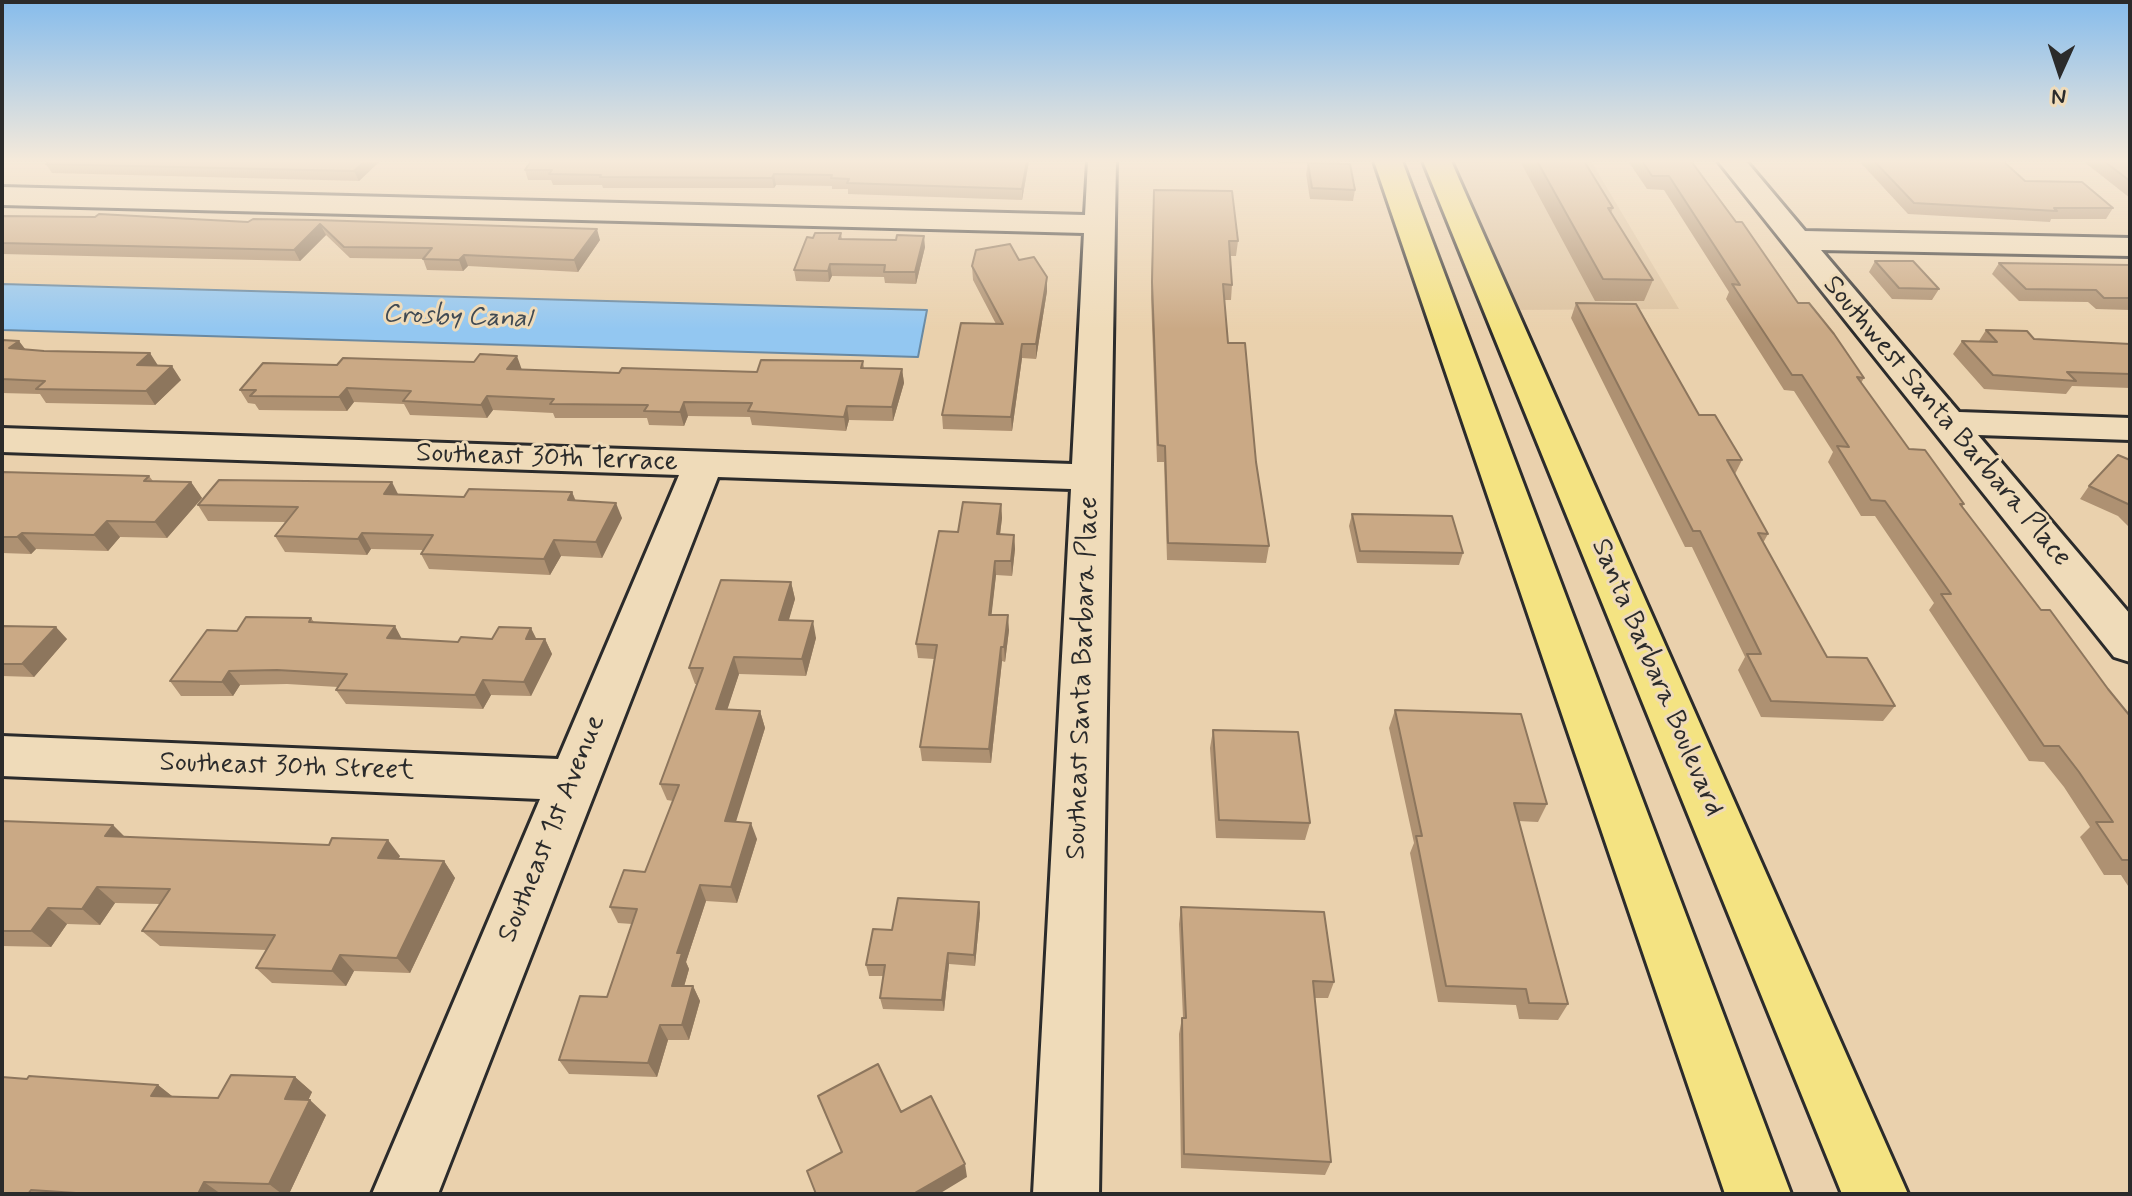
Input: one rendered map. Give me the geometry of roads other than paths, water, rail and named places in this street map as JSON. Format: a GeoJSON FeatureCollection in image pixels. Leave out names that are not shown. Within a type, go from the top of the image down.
{"type":"FeatureCollection","features":[{"type":"Feature","properties":{"kind":"main road"},"geometry":{"type":"LineString","coordinates":[[1408,217],[1758,1194]]}},
{"type":"Feature","properties":{"kind":"main road","name":"Santa Barbara Boulevard"},"geometry":{"type":"LineString","coordinates":[[1461,217],[1875,1194]]}},
{"type":"Feature","properties":{"kind":"street"},"geometry":{"type":"LineString","coordinates":[[817,217],[1099,224]]}},
{"type":"Feature","properties":{"kind":"street","name":"Southeast Santa Barbara Place"},"geometry":{"type":"LineString","coordinates":[[1066,1194],[1081,683],[1099,217]]}},
{"type":"Feature","properties":{"kind":"street","name":"Southwest Santa Barbara Place"},"geometry":{"type":"LineString","coordinates":[[1777,217],[2130,645]]}},
{"type":"Feature","properties":{"kind":"street"},"geometry":{"type":"LineString","coordinates":[[1796,240],[2130,247]]}},
{"type":"Feature","properties":{"kind":"street"},"geometry":{"type":"LineString","coordinates":[[1947,423],[2130,429]]}},
{"type":"Feature","properties":{"kind":"street","name":"Southeast 30th Terrace"},"geometry":{"type":"LineString","coordinates":[[2,440],[1091,477]]}},
{"type":"Feature","properties":{"kind":"street","name":"Southeast 1st Avenue"},"geometry":{"type":"LineString","coordinates":[[405,1194],[703,465]]}},
{"type":"Feature","properties":{"kind":"street","name":"Southeast 30th Street"},"geometry":{"type":"LineString","coordinates":[[2,756],[573,780]]}},
{"type":"Feature","properties":{"kind":"water","name":"Crosby Canal"},"geometry":{"type":"Polygon","coordinates":[[[2,284],[927,310],[918,357],[2,330],[2,284]]]}}]}
